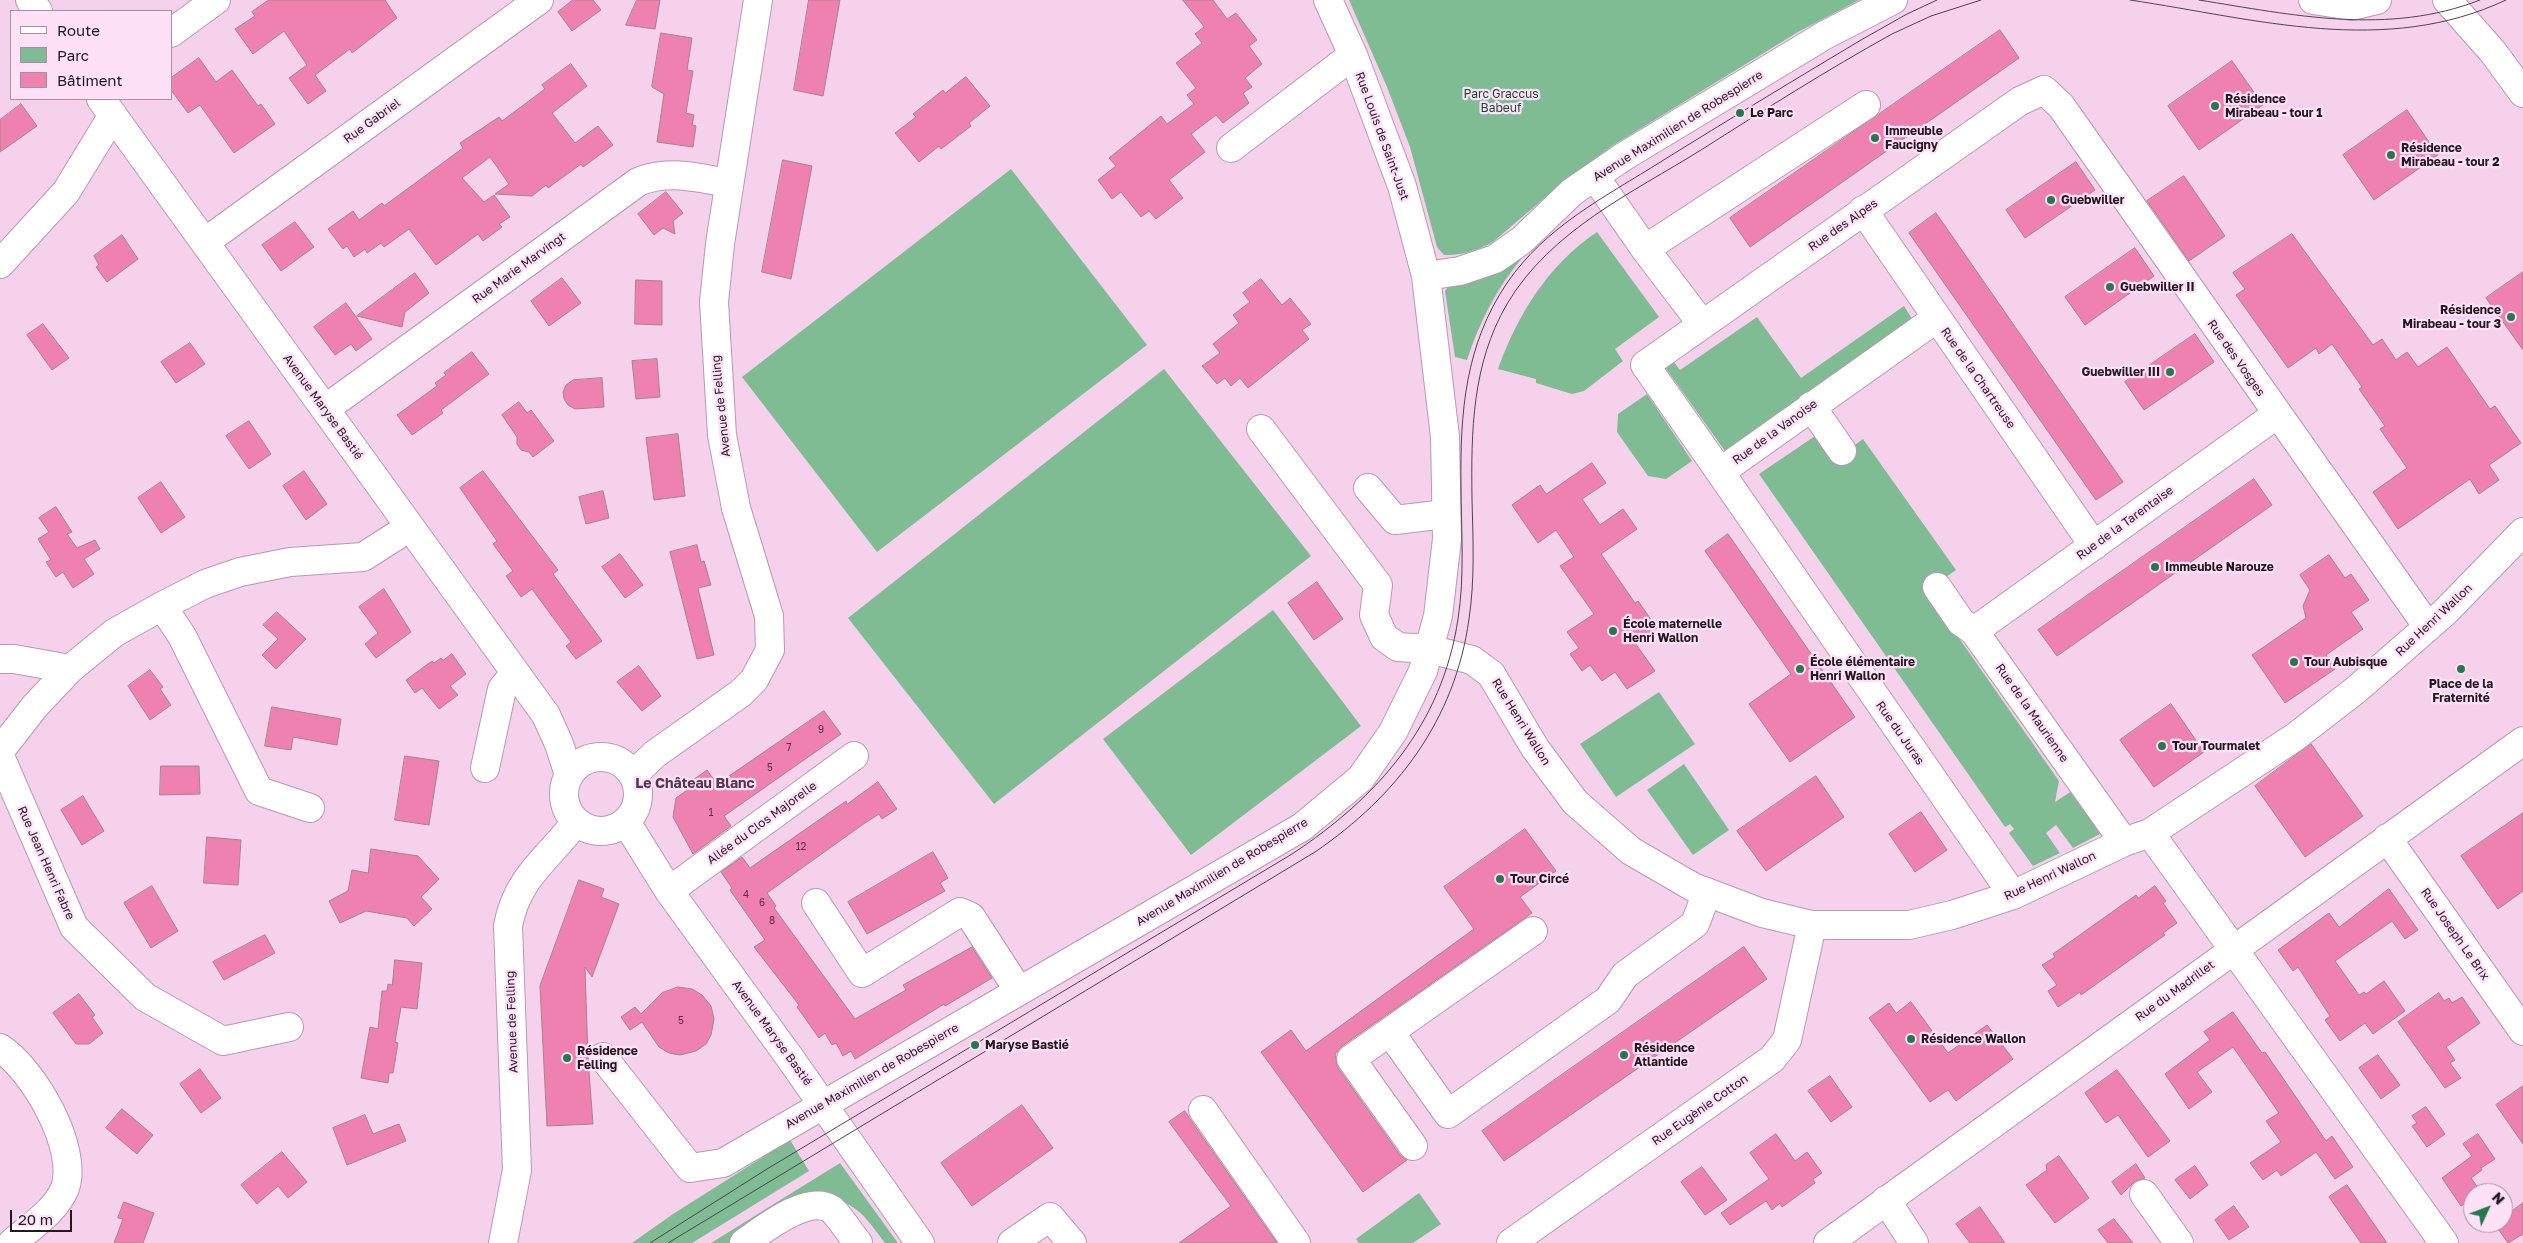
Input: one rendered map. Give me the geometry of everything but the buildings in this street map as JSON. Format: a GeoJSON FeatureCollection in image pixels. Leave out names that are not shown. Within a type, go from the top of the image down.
{"type":"FeatureCollection","features":[{"type":"Feature","properties":{"kind":"street"},"geometry":{"type":"LineString","coordinates":[[172,31],[216,0]]}},
{"type":"Feature","properties":{"kind":"street","name":"Rue Gabriel"},"geometry":{"type":"LineString","coordinates":[[205,242],[539,0]]}},
{"type":"Feature","properties":{"kind":"street","name":"Avenue de Felling"},"geometry":{"type":"LineString","coordinates":[[633,775],[655,754],[741,693],[754,680],[770,650],[769,616],[736,508],[722,435],[714,302],[720,244],[758,0]]}},
{"type":"Feature","properties":{"kind":"street","name":"Rue Louis de Saint-Just"},"geometry":{"type":"LineString","coordinates":[[1328,0],[1353,55],[1402,186],[1426,276]]}},
{"type":"Feature","properties":{"kind":"street","name":"Avenue Maximilien de Robespierre"},"geometry":{"type":"LineString","coordinates":[[603,1057],[690,1168],[722,1163],[1310,821],[1361,778],[1394,732],[1423,671],[1438,616],[1446,539],[1444,438],[1426,276],[1460,271],[1495,259],[1522,240],[1572,192],[1623,157],[1825,34],[1893,0]]}},
{"type":"Feature","properties":{"kind":"street"},"geometry":{"type":"LineString","coordinates":[[2313,0],[2352,6],[2377,0]]}},
{"type":"Feature","properties":{"kind":"street"},"geometry":{"type":"LineString","coordinates":[[2447,0],[2492,52],[2523,93]]}},
{"type":"Feature","properties":{"kind":"street"},"geometry":{"type":"LineString","coordinates":[[1230,148],[1353,55]]}},
{"type":"Feature","properties":{"kind":"street","name":"Rue des Alpes"},"geometry":{"type":"LineString","coordinates":[[1645,365],[2020,101],[2044,90]]}},
{"type":"Feature","properties":{"kind":"street","name":"Rue des Vosges"},"geometry":{"type":"LineString","coordinates":[[2044,90],[2061,106],[2276,415],[2428,627]]}},
{"type":"Feature","properties":{"kind":"street"},"geometry":{"type":"LineString","coordinates":[[1645,249],[1866,105]]}},
{"type":"Feature","properties":{"kind":"street"},"geometry":{"type":"LineString","coordinates":[[0,264],[66,192],[107,107]]}},
{"type":"Feature","properties":{"kind":"street","name":"Avenue Maryse Bastié"},"geometry":{"type":"LineString","coordinates":[[107,107],[546,716],[559,744],[569,775]]}},
{"type":"Feature","properties":{"kind":"street","name":"Rue Marie Marvingt"},"geometry":{"type":"LineString","coordinates":[[325,409],[638,182],[653,176],[678,174],[729,183]]}},
{"type":"Feature","properties":{"kind":"street"},"geometry":{"type":"LineString","coordinates":[[1595,177],[1612,205],[1702,324]]}},
{"type":"Feature","properties":{"kind":"street","name":"Rue de la Chartreuse"},"geometry":{"type":"LineString","coordinates":[[1863,210],[2094,546]]}},
{"type":"Feature","properties":{"kind":"street","name":"Rue de la Vanoise"},"geometry":{"type":"LineString","coordinates":[[1645,365],[1720,472],[1937,318]]}},
{"type":"Feature","properties":{"kind":"street"},"geometry":{"type":"LineString","coordinates":[[1811,406],[1842,451]]}},
{"type":"Feature","properties":{"kind":"street","name":"Rue de la Tarentaise"},"geometry":{"type":"LineString","coordinates":[[1974,632],[2276,415]]}},
{"type":"Feature","properties":{"kind":"street","name":"Rue Henri Wallon"},"geometry":{"type":"LineString","coordinates":[[1262,429],[1378,585],[1374,615],[1384,637],[1398,647],[1429,649],[1472,660],[1491,674],[1535,748],[1575,802],[1631,851],[1692,887],[1762,914],[1812,925],[1909,925],[1952,915],[2014,895],[2124,842],[2150,833],[2295,737],[2357,689],[2428,627],[2523,532]]}},
{"type":"Feature","properties":{"kind":"street","name":"Rue du Juras"},"geometry":{"type":"LineString","coordinates":[[1720,472],[2014,895]]}},
{"type":"Feature","properties":{"kind":"street"},"geometry":{"type":"LineString","coordinates":[[1368,488],[1395,520],[1446,514]]}},
{"type":"Feature","properties":{"kind":"street"},"geometry":{"type":"LineString","coordinates":[[0,751],[35,706],[70,668],[114,633],[162,606],[205,584],[240,572],[290,562],[363,556],[410,527]]}},
{"type":"Feature","properties":{"kind":"street","name":"Rue de la Maurienne"},"geometry":{"type":"LineString","coordinates":[[1937,587],[1961,622],[1974,632],[2124,842]]}},
{"type":"Feature","properties":{"kind":"street"},"geometry":{"type":"LineString","coordinates":[[162,606],[182,636],[259,791],[310,808]]}},
{"type":"Feature","properties":{"kind":"street"},"geometry":{"type":"LineString","coordinates":[[0,658],[70,668]]}},
{"type":"Feature","properties":{"kind":"street"},"geometry":{"type":"LineString","coordinates":[[485,768],[502,689],[515,673]]}},
{"type":"Feature","properties":{"kind":"street","name":"Avenue Maryse Bastié"},"geometry":{"type":"LineString","coordinates":[[546,716],[598,757]]}},
{"type":"Feature","properties":{"kind":"street","name":"Rue du Madrillet"},"geometry":{"type":"LineString","coordinates":[[1828,1243],[2523,741]]}},
{"type":"Feature","properties":{"kind":"street","name":"Rue Jean Henri Fabre"},"geometry":{"type":"LineString","coordinates":[[0,756],[74,927],[144,997],[223,1041],[289,1027]]}},
{"type":"Feature","properties":{"kind":"street","name":"Allée du Clos Majorelle"},"geometry":{"type":"LineString","coordinates":[[669,891],[854,756]]}},
{"type":"Feature","properties":{"kind":"street"},"geometry":{"type":"LineString","coordinates":[[598,757],[615,759],[633,775],[638,794],[637,804],[626,822],[606,830],[595,831],[576,822],[571,816],[564,801],[564,790],[569,775],[580,763],[598,757]]}},
{"type":"Feature","properties":{"kind":"street","name":"Avenue de Felling"},"geometry":{"type":"LineString","coordinates":[[503,1243],[517,1170],[508,926],[518,892],[530,875],[576,822]]}},
{"type":"Feature","properties":{"kind":"street","name":"Avenue Maryse Bastié"},"geometry":{"type":"LineString","coordinates":[[626,822],[669,891],[920,1243]]}},
{"type":"Feature","properties":{"kind":"street"},"geometry":{"type":"LineString","coordinates":[[2150,833],[2444,1243]]}},
{"type":"Feature","properties":{"kind":"street","name":"Rue Joseph Le Brix"},"geometry":{"type":"LineString","coordinates":[[2387,838],[2523,1031]]}},
{"type":"Feature","properties":{"kind":"street"},"geometry":{"type":"LineString","coordinates":[[1390,1032],[1448,1114],[1608,1000],[1626,975],[1695,924],[1707,892]]}},
{"type":"Feature","properties":{"kind":"street"},"geometry":{"type":"LineString","coordinates":[[816,903],[862,973],[960,912],[971,917],[1019,991]]}},
{"type":"Feature","properties":{"kind":"street","name":"Rue Eugènie Cotton"},"geometry":{"type":"LineString","coordinates":[[1511,1243],[1772,1059],[1787,1040],[1812,925]]}},
{"type":"Feature","properties":{"kind":"street"},"geometry":{"type":"LineString","coordinates":[[1413,1146],[1352,1059],[1533,931]]}},
{"type":"Feature","properties":{"kind":"street"},"geometry":{"type":"LineString","coordinates":[[0,1048],[11,1055],[32,1080],[60,1131],[66,1150],[68,1170],[65,1187],[57,1203],[12,1243]]}},
{"type":"Feature","properties":{"kind":"street"},"geometry":{"type":"LineString","coordinates":[[1203,1110],[1296,1243]]}},
{"type":"Feature","properties":{"kind":"street"},"geometry":{"type":"LineString","coordinates":[[2144,1194],[2179,1243]]}},
{"type":"Feature","properties":{"kind":"street"},"geometry":{"type":"LineString","coordinates":[[1886,1200],[1914,1243]]}},
{"type":"Feature","properties":{"kind":"street"},"geometry":{"type":"LineString","coordinates":[[744,1243],[785,1215],[815,1204],[831,1209],[858,1243]]}},
{"type":"Feature","properties":{"kind":"street"},"geometry":{"type":"LineString","coordinates":[[1012,1243],[1050,1217],[1072,1243]]}},
{"type":"Feature","properties":{"kind":"green space","name":"Parc Graccus Babeuf"},"geometry":{"type":"Polygon","coordinates":[[[1349,0],[1859,0],[1798,32],[1612,146],[1563,182],[1493,242],[1469,252],[1457,255],[1444,255],[1437,247],[1410,147],[1387,87],[1349,0]]]}},
{"type":"Feature","properties":{"kind":"green space"},"geometry":{"type":"Polygon","coordinates":[[[1011,169],[1147,345],[877,552],[742,377],[1011,169]]]}},
{"type":"Feature","properties":{"kind":"green space"},"geometry":{"type":"Polygon","coordinates":[[[1597,232],[1659,317],[1615,349],[1623,361],[1584,391],[1572,394],[1536,383],[1536,379],[1498,369],[1525,310],[1549,275],[1579,245],[1597,232]]]}},
{"type":"Feature","properties":{"kind":"green space"},"geometry":{"type":"Polygon","coordinates":[[[1520,256],[1522,258],[1504,282],[1489,307],[1467,360],[1455,357],[1445,291],[1450,284],[1520,256]]]}},
{"type":"Feature","properties":{"kind":"green space"},"geometry":{"type":"Polygon","coordinates":[[[1904,306],[1914,322],[1787,413],[1781,411],[1725,451],[1662,363],[1670,357],[1680,370],[1757,317],[1801,378],[1904,306]]]}},
{"type":"Feature","properties":{"kind":"green space"},"geometry":{"type":"Polygon","coordinates":[[[1164,369],[1311,556],[994,804],[848,618],[1164,369]]]}},
{"type":"Feature","properties":{"kind":"green space"},"geometry":{"type":"Polygon","coordinates":[[[1647,394],[1692,461],[1666,479],[1648,476],[1617,432],[1618,414],[1647,394]]]}},
{"type":"Feature","properties":{"kind":"green space"},"geometry":{"type":"Polygon","coordinates":[[[1824,430],[1841,455],[1863,439],[1956,570],[1926,591],[2059,781],[2055,802],[2075,789],[2101,829],[2100,834],[2073,848],[2056,825],[2046,833],[2060,853],[2033,866],[2009,833],[2014,829],[2010,824],[2005,827],[1759,474],[1824,430]]]}},
{"type":"Feature","properties":{"kind":"green space"},"geometry":{"type":"Polygon","coordinates":[[[1273,610],[1361,726],[1191,855],[1103,739],[1273,610]]]}},
{"type":"Feature","properties":{"kind":"green space"},"geometry":{"type":"Polygon","coordinates":[[[1659,692],[1695,744],[1616,797],[1580,744],[1659,692]]]}},
{"type":"Feature","properties":{"kind":"green space"},"geometry":{"type":"Polygon","coordinates":[[[1684,764],[1729,830],[1693,855],[1647,790],[1684,764]]]}},
{"type":"Feature","properties":{"kind":"green space"},"geometry":{"type":"Polygon","coordinates":[[[790,1140],[809,1171],[692,1243],[632,1243],[673,1214],[790,1140]]]}},
{"type":"Feature","properties":{"kind":"green space"},"geometry":{"type":"Polygon","coordinates":[[[840,1163],[898,1243],[885,1243],[866,1219],[854,1208],[837,1199],[825,1196],[733,1243],[711,1243],[840,1163]]]}},
{"type":"Feature","properties":{"kind":"green space"},"geometry":{"type":"Polygon","coordinates":[[[1419,1193],[1441,1224],[1413,1243],[1359,1243],[1356,1239],[1419,1193]]]}},
{"type":"Feature","properties":{"kind":"tram line"},"geometry":{"type":"LineString","coordinates":[[650,1243],[767,1169],[1292,854],[1323,832],[1378,783],[1401,755],[1421,725],[1437,692],[1450,657],[1458,619],[1461,586],[1461,458],[1464,406],[1468,380],[1482,331],[1507,283],[1540,245],[1558,229],[1598,200],[1861,40],[1907,14],[1937,0]]}},
{"type":"Feature","properties":{"kind":"tram line"},"geometry":{"type":"LineString","coordinates":[[668,1243],[1315,852],[1345,830],[1372,806],[1418,752],[1436,722],[1451,690],[1462,656],[1472,589],[1472,448],[1476,398],[1480,374],[1495,327],[1507,304],[1525,278],[1546,255],[1595,215],[1796,90],[1892,34],[1931,16],[1981,0]]}},
{"type":"Feature","properties":{"kind":"tram line"},"geometry":{"type":"LineString","coordinates":[[2130,0],[2273,23],[2367,30],[2414,27],[2460,17],[2506,0]]}},
{"type":"Feature","properties":{"kind":"tram line"},"geometry":{"type":"LineString","coordinates":[[2199,0],[2305,16],[2375,20],[2445,11],[2480,0]]}},
{"type":"Feature","properties":{"kind":"place","name":"Résidence Mirabeau - tour 1"},"geometry":{"type":"Point","coordinates":[2215,106]}},
{"type":"Feature","properties":{"kind":"place","name":"Le Parc"},"geometry":{"type":"Point","coordinates":[1740,113]}},
{"type":"Feature","properties":{"kind":"place","name":"Immeuble Faucigny"},"geometry":{"type":"Point","coordinates":[1875,138]}},
{"type":"Feature","properties":{"kind":"place","name":"Résidence Mirabeau - tour 2"},"geometry":{"type":"Point","coordinates":[2391,155]}},
{"type":"Feature","properties":{"kind":"place","name":"Guebwiller"},"geometry":{"type":"Point","coordinates":[2051,200]}},
{"type":"Feature","properties":{"kind":"place","name":"Guebwiller II"},"geometry":{"type":"Point","coordinates":[2110,287]}},
{"type":"Feature","properties":{"kind":"place","name":"Résidence Mirabeau - tour 3"},"geometry":{"type":"Point","coordinates":[2511,317]}},
{"type":"Feature","properties":{"kind":"place","name":"Guebwiller III"},"geometry":{"type":"Point","coordinates":[2170,372]}},
{"type":"Feature","properties":{"kind":"place","name":"Immeuble Narouze"},"geometry":{"type":"Point","coordinates":[2155,567]}},
{"type":"Feature","properties":{"kind":"place","name":"École maternelle Henri Wallon"},"geometry":{"type":"Point","coordinates":[1613,631]}},
{"type":"Feature","properties":{"kind":"place","name":"Tour Aubisque"},"geometry":{"type":"Point","coordinates":[2294,662]}},
{"type":"Feature","properties":{"kind":"place","name":"École élémentaire Henri Wallon"},"geometry":{"type":"Point","coordinates":[1800,669]}},
{"type":"Feature","properties":{"kind":"place","name":"Place de la Fraternité"},"geometry":{"type":"Point","coordinates":[2461,669]}},
{"type":"Feature","properties":{"kind":"place","name":"Tour Tourmalet"},"geometry":{"type":"Point","coordinates":[2162,746]}},
{"type":"Feature","properties":{"kind":"place","name":"Tour Circé"},"geometry":{"type":"Point","coordinates":[1500,879]}},
{"type":"Feature","properties":{"kind":"place","name":"Résidence Wallon"},"geometry":{"type":"Point","coordinates":[1911,1039]}},
{"type":"Feature","properties":{"kind":"place","name":"Maryse Bastié"},"geometry":{"type":"Point","coordinates":[975,1045]}},
{"type":"Feature","properties":{"kind":"place","name":"Résidence Atlantide"},"geometry":{"type":"Point","coordinates":[1624,1055]}},
{"type":"Feature","properties":{"kind":"place","name":"Résidence Felling"},"geometry":{"type":"Point","coordinates":[567,1058]}},
{"type":"Feature","properties":{"kind":"district","name":"Le Château Blanc"},"geometry":{"type":"Point","coordinates":[695,784]}}]}
